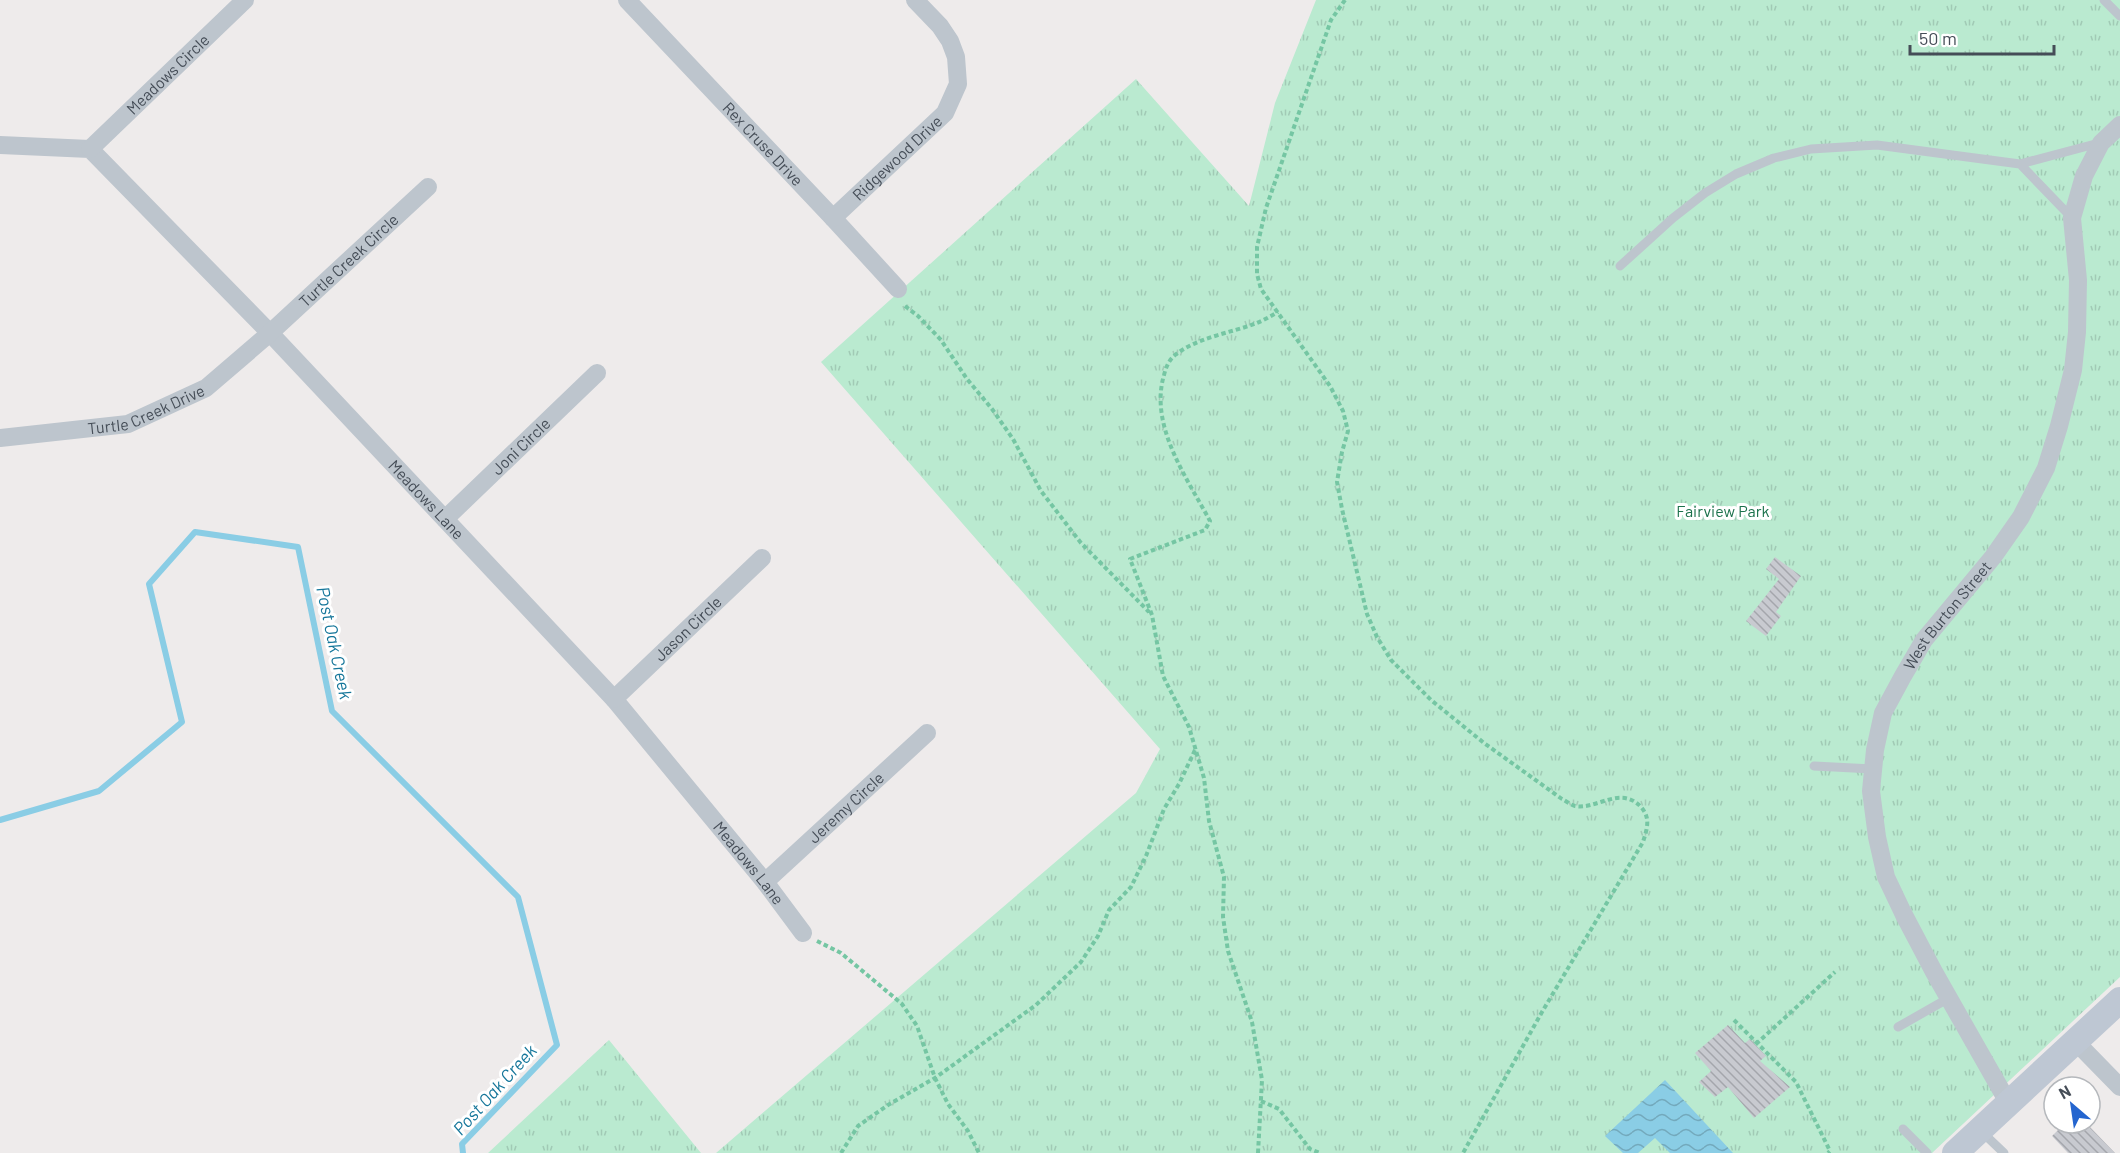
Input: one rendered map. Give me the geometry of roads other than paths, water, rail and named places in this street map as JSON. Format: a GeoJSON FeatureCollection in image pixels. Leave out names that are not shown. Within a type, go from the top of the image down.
{"type":"FeatureCollection","features":[{"type":"Feature","properties":{"kind":"main road"},"geometry":{"type":"LineString","coordinates":[[1956,1153],[2120,1000]]}},
{"type":"Feature","properties":{"kind":"street","name":"Meadows Circle"},"geometry":{"type":"LineString","coordinates":[[90,149],[245,0]]}},
{"type":"Feature","properties":{"kind":"street","name":"Rex Cruse Drive"},"geometry":{"type":"LineString","coordinates":[[627,0],[898,289]]}},
{"type":"Feature","properties":{"kind":"street","name":"Ridgewood Drive"},"geometry":{"type":"LineString","coordinates":[[833,218],[945,113],[958,84],[956,57],[950,40],[915,0]]}},
{"type":"Feature","properties":{"kind":"street","name":"West Burton Street"},"geometry":{"type":"LineString","coordinates":[[2009,1104],[1904,915],[1886,877],[1877,837],[1871,791],[1875,750],[1883,714],[1924,640],[1993,557],[2021,517],[2046,468],[2060,426],[2073,370],[2077,332],[2078,280],[2072,218],[2084,176],[2101,143],[2120,125]]}},
{"type":"Feature","properties":{"kind":"street"},"geometry":{"type":"LineString","coordinates":[[0,146],[90,149]]}},
{"type":"Feature","properties":{"kind":"street","name":"Meadows Lane"},"geometry":{"type":"LineString","coordinates":[[90,149],[270,333],[614,699],[765,882],[803,933]]}},
{"type":"Feature","properties":{"kind":"street","name":"Turtle Creek Circle"},"geometry":{"type":"LineString","coordinates":[[270,333],[428,187]]}},
{"type":"Feature","properties":{"kind":"street","name":"Turtle Creek Drive"},"geometry":{"type":"LineString","coordinates":[[0,438],[128,424],[206,388],[270,333]]}},
{"type":"Feature","properties":{"kind":"street","name":"Joni Circle"},"geometry":{"type":"LineString","coordinates":[[445,519],[597,373]]}},
{"type":"Feature","properties":{"kind":"street","name":"Jason Circle"},"geometry":{"type":"LineString","coordinates":[[614,699],[762,558]]}},
{"type":"Feature","properties":{"kind":"street","name":"Jeremy Circle"},"geometry":{"type":"LineString","coordinates":[[765,882],[927,734]]}},
{"type":"Feature","properties":{"kind":"street"},"geometry":{"type":"LineString","coordinates":[[2076,1042],[2120,1087]]}},
{"type":"Feature","properties":{"kind":"lane"},"geometry":{"type":"LineString","coordinates":[[2104,0],[2120,16]]}},
{"type":"Feature","properties":{"kind":"lane"},"geometry":{"type":"LineString","coordinates":[[1620,266],[1673,218],[1705,193],[1736,174],[1774,158],[1811,149],[1877,145],[2020,164],[2101,143]]}},
{"type":"Feature","properties":{"kind":"lane"},"geometry":{"type":"LineString","coordinates":[[2020,164],[2072,218]]}},
{"type":"Feature","properties":{"kind":"lane"},"geometry":{"type":"LineString","coordinates":[[1814,766],[1873,769]]}},
{"type":"Feature","properties":{"kind":"lane"},"geometry":{"type":"LineString","coordinates":[[1898,1027],[1949,998]]}},
{"type":"Feature","properties":{"kind":"lane"},"geometry":{"type":"LineString","coordinates":[[1903,1129],[1927,1153]]}},
{"type":"Feature","properties":{"kind":"lane"},"geometry":{"type":"LineString","coordinates":[[1980,1130],[2004,1153]]}},
{"type":"Feature","properties":{"kind":"water"},"geometry":{"type":"Polygon","coordinates":[[[1665,1080],[1733,1153],[1670,1153],[1655,1138],[1638,1153],[1623,1153],[1605,1136],[1665,1080]]]}},
{"type":"Feature","properties":{"kind":"waterway","name":"Post Oak Creek"},"geometry":{"type":"LineString","coordinates":[[0,820],[99,791],[182,722],[149,584],[195,532],[298,547],[332,711],[518,897],[557,1045],[462,1144],[463,1153]]}},
{"type":"Feature","properties":{"kind":"park label","name":"Fairview Park"},"geometry":{"type":"Point","coordinates":[1723,511]}}]}
